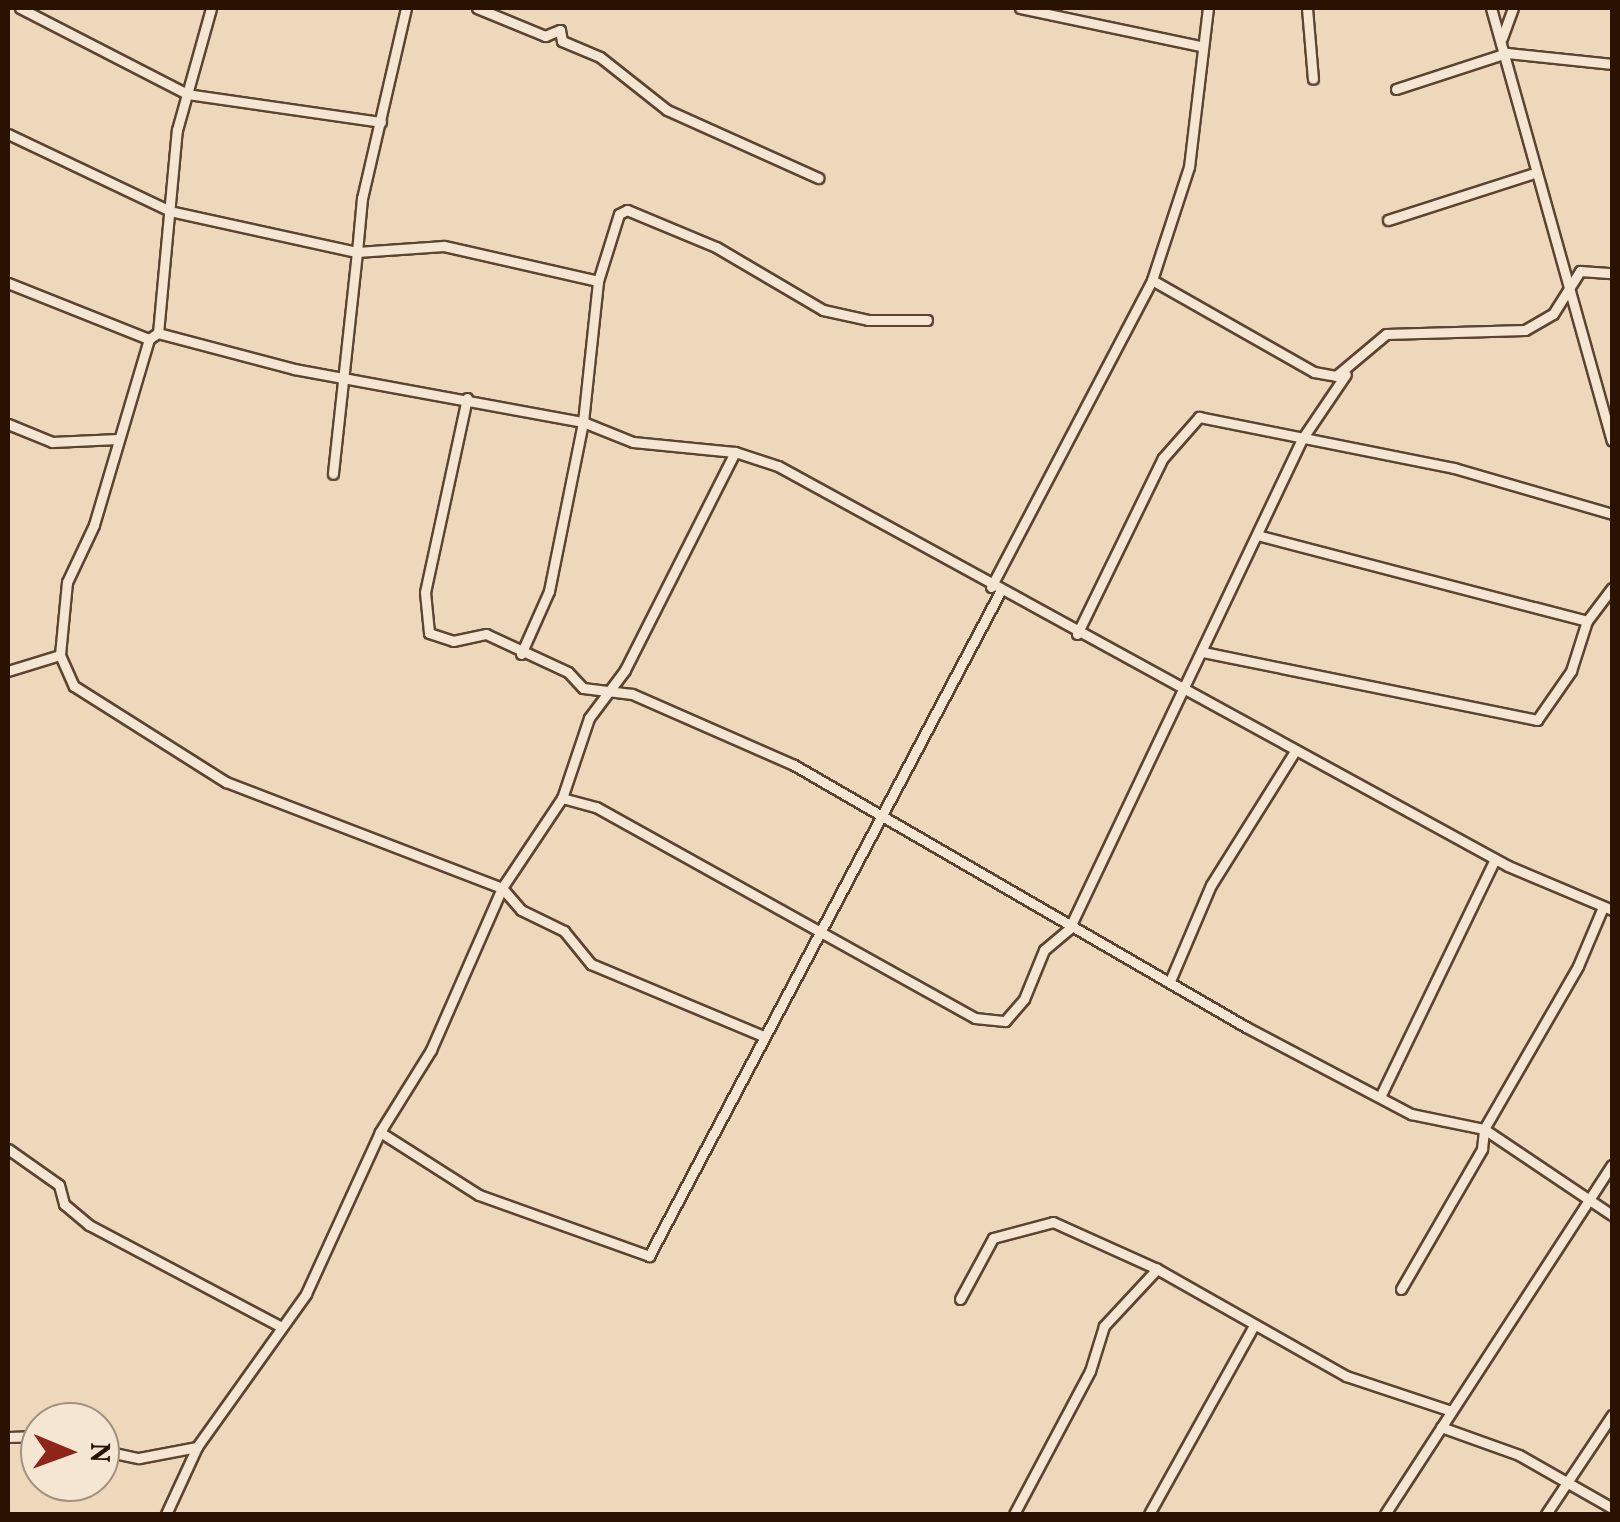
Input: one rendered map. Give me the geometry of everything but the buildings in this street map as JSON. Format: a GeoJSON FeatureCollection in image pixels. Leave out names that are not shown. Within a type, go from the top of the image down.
{"type":"FeatureCollection","features":[{"type":"Feature","properties":{"kind":"street"},"geometry":{"type":"LineString","coordinates":[[20,8],[187,94],[382,122]]}},
{"type":"Feature","properties":{"kind":"street"},"geometry":{"type":"LineString","coordinates":[[211,8],[187,94],[153,336],[68,582],[60,654],[74,686],[226,782],[502,888],[520,910],[564,931],[591,964],[761,1035]]}},
{"type":"Feature","properties":{"kind":"street"},"geometry":{"type":"LineString","coordinates":[[334,474],[357,252],[406,8]]}},
{"type":"Feature","properties":{"kind":"street"},"geometry":{"type":"LineString","coordinates":[[477,8],[545,36],[560,30],[562,41],[600,58],[667,110],[818,178]]}},
{"type":"Feature","properties":{"kind":"street"},"geometry":{"type":"LineString","coordinates":[[1020,8],[1201,46]]}},
{"type":"Feature","properties":{"kind":"street"},"geometry":{"type":"LineString","coordinates":[[380,1132],[479,1196],[649,1256],[817,928],[882,817],[1152,280],[1189,167],[1208,8]]}},
{"type":"Feature","properties":{"kind":"street"},"geometry":{"type":"LineString","coordinates":[[1307,8],[1313,79]]}},
{"type":"Feature","properties":{"kind":"street"},"geometry":{"type":"LineString","coordinates":[[1490,8],[1507,53],[1532,174],[1612,440]]}},
{"type":"Feature","properties":{"kind":"street"},"geometry":{"type":"LineString","coordinates":[[1502,38],[1513,8]]}},
{"type":"Feature","properties":{"kind":"street"},"geometry":{"type":"LineString","coordinates":[[1396,89],[1507,53],[1612,64]]}},
{"type":"Feature","properties":{"kind":"street"},"geometry":{"type":"LineString","coordinates":[[8,134],[170,211],[357,252],[444,246],[598,281]]}},
{"type":"Feature","properties":{"kind":"street"},"geometry":{"type":"LineString","coordinates":[[1388,220],[1532,174]]}},
{"type":"Feature","properties":{"kind":"street"},"geometry":{"type":"LineString","coordinates":[[521,654],[548,592],[582,422],[598,281],[627,210],[716,247],[823,310],[868,320],[927,320]]}},
{"type":"Feature","properties":{"kind":"street"},"geometry":{"type":"LineString","coordinates":[[562,798],[596,807],[975,1018],[997,1023],[1019,1008],[1044,950],[1069,929],[1186,692],[1302,439],[1346,374],[1386,334],[1525,330],[1554,314],[1567,286],[1580,271],[1612,273]]}},
{"type":"Feature","properties":{"kind":"street"},"geometry":{"type":"LineString","coordinates":[[1152,280],[1314,372],[1346,374]]}},
{"type":"Feature","properties":{"kind":"street"},"geometry":{"type":"LineString","coordinates":[[8,283],[153,336],[582,422],[633,442],[735,452],[778,466],[996,590],[1496,859],[1608,908],[1484,1130],[1482,1149],[1401,1289]]}},
{"type":"Feature","properties":{"kind":"street"},"geometry":{"type":"LineString","coordinates":[[467,398],[424,622],[440,638],[486,634],[601,695],[632,694],[794,765],[1069,929],[1380,1097],[1437,1124],[1484,1130],[1593,1198],[1612,1215]]}},
{"type":"Feature","properties":{"kind":"street"},"geometry":{"type":"LineString","coordinates":[[1077,634],[1163,458],[1193,420],[1454,468],[1612,514]]}},
{"type":"Feature","properties":{"kind":"street"},"geometry":{"type":"LineString","coordinates":[[8,424],[52,442],[118,439]]}},
{"type":"Feature","properties":{"kind":"street"},"geometry":{"type":"LineString","coordinates":[[166,1514],[197,1447],[306,1294],[380,1132],[412,1087],[502,888],[562,798],[601,695],[625,670],[735,452]]}},
{"type":"Feature","properties":{"kind":"street"},"geometry":{"type":"LineString","coordinates":[[1257,535],[1587,621]]}},
{"type":"Feature","properties":{"kind":"street"},"geometry":{"type":"LineString","coordinates":[[1203,652],[1529,721],[1542,718],[1560,692],[1587,621],[1612,588]]}},
{"type":"Feature","properties":{"kind":"street"},"geometry":{"type":"LineString","coordinates":[[8,671],[60,654]]}},
{"type":"Feature","properties":{"kind":"street"},"geometry":{"type":"LineString","coordinates":[[1170,981],[1211,886],[1295,751]]}},
{"type":"Feature","properties":{"kind":"street"},"geometry":{"type":"LineString","coordinates":[[1380,1097],[1496,859]]}},
{"type":"Feature","properties":{"kind":"street"},"geometry":{"type":"LineString","coordinates":[[8,1149],[59,1185],[64,1204],[89,1226],[280,1326]]}},
{"type":"Feature","properties":{"kind":"street"},"geometry":{"type":"LineString","coordinates":[[1384,1514],[1612,1164]]}},
{"type":"Feature","properties":{"kind":"street"},"geometry":{"type":"LineString","coordinates":[[960,1299],[984,1249],[1018,1226],[1064,1226],[1157,1269],[1346,1376],[1451,1411]]}},
{"type":"Feature","properties":{"kind":"street"},"geometry":{"type":"LineString","coordinates":[[1014,1514],[1090,1372],[1104,1326],[1157,1269]]}},
{"type":"Feature","properties":{"kind":"street"},"geometry":{"type":"LineString","coordinates":[[1149,1514],[1254,1325]]}},
{"type":"Feature","properties":{"kind":"street"},"geometry":{"type":"LineString","coordinates":[[1546,1514],[1612,1415]]}},
{"type":"Feature","properties":{"kind":"street"},"geometry":{"type":"LineString","coordinates":[[1441,1427],[1519,1455],[1612,1508]]}},
{"type":"Feature","properties":{"kind":"street"},"geometry":{"type":"LineString","coordinates":[[120,1454],[139,1458],[197,1447]]}}]}
